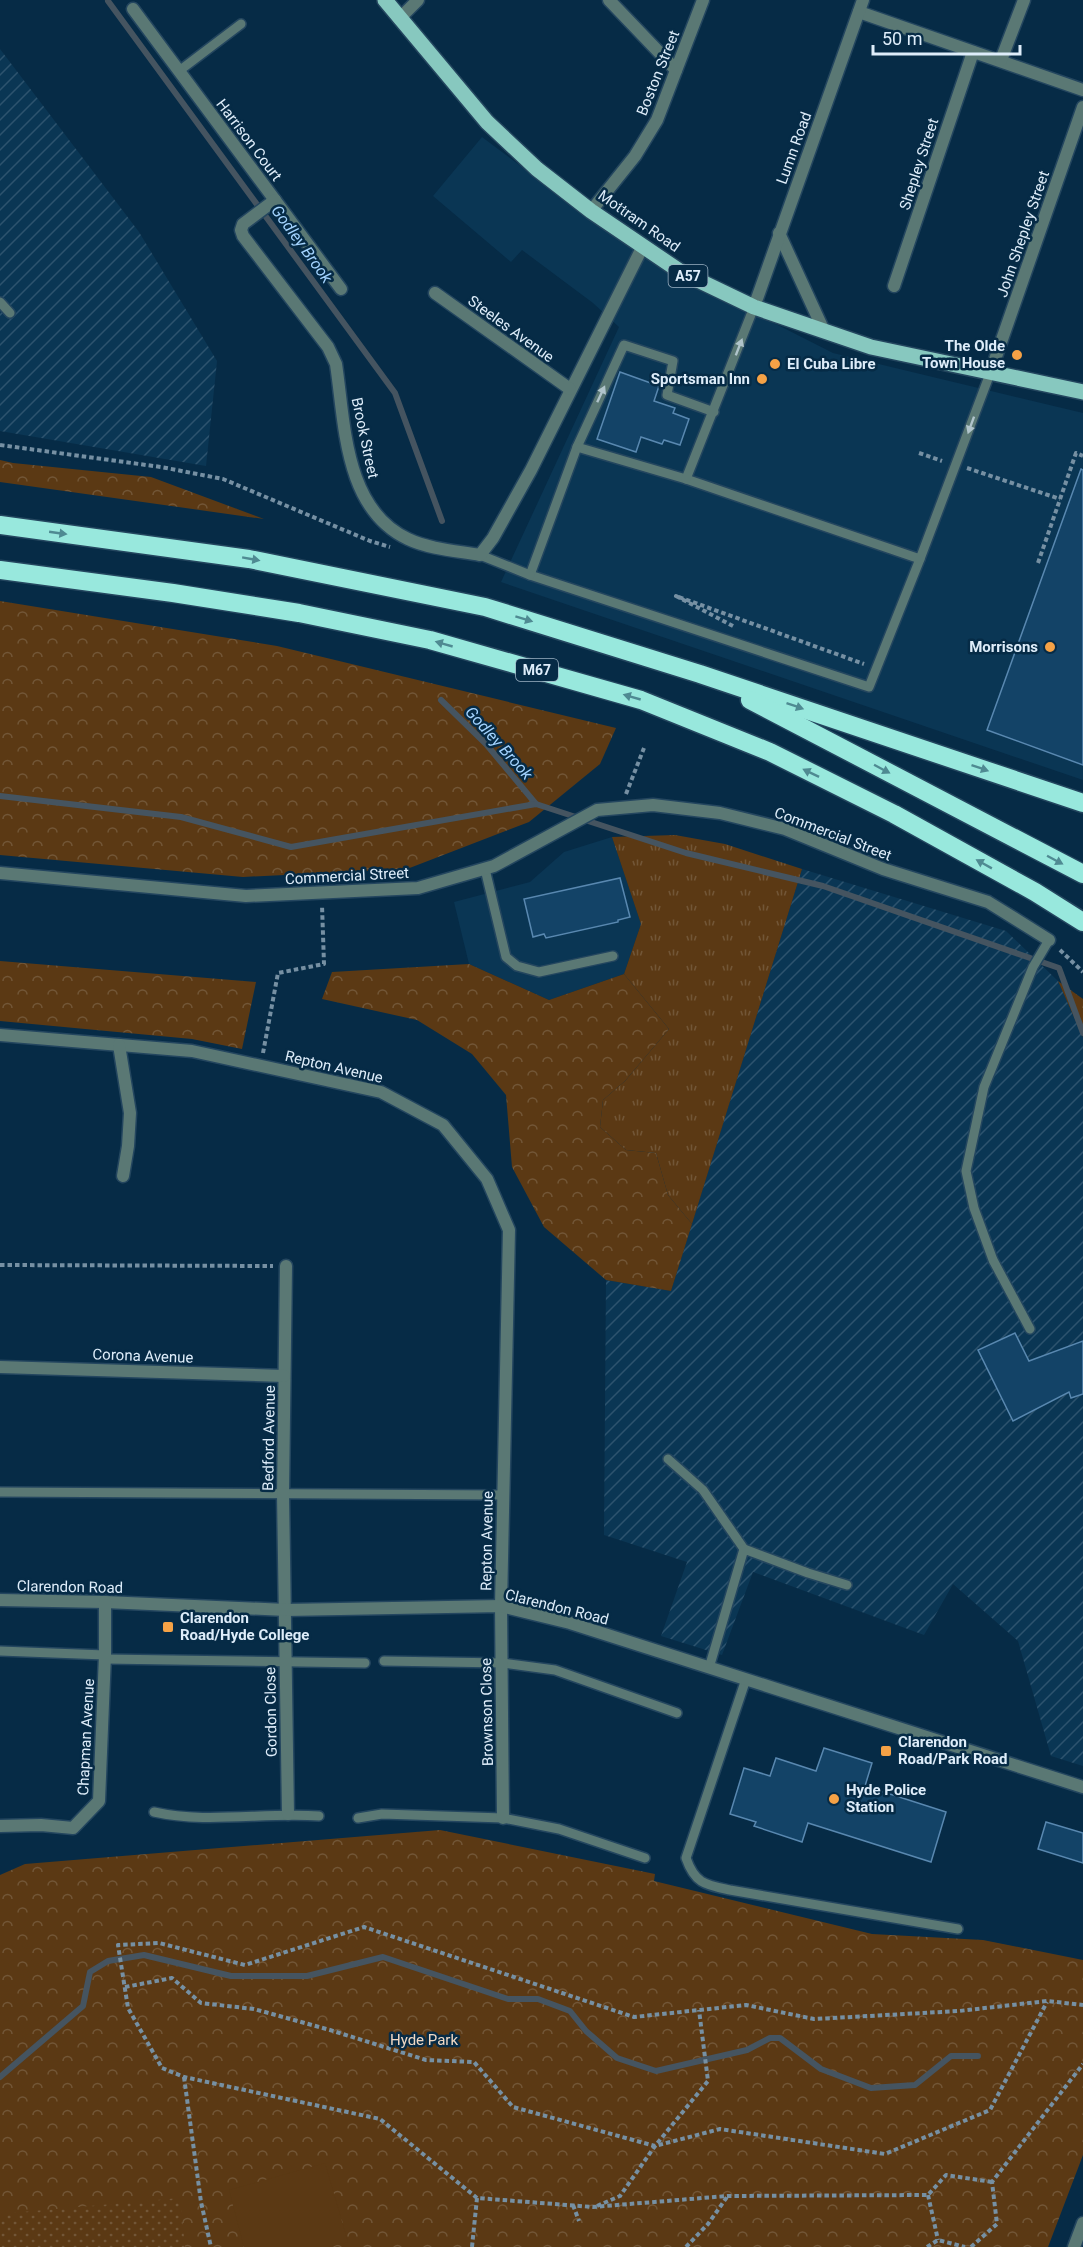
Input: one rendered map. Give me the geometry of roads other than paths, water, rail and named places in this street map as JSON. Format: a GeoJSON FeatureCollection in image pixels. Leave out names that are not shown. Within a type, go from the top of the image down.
{"type":"FeatureCollection","features":[{"type":"Feature","properties":{"kind":"highway"},"geometry":{"type":"LineString","coordinates":[[0,525],[249,559],[485,607],[700,674],[1083,803]]}},
{"type":"Feature","properties":{"kind":"highway","name":"M67"},"geometry":{"type":"LineString","coordinates":[[0,570],[173,593],[299,613],[430,640],[641,700],[771,752],[894,814],[1035,892],[1083,922]]}},
{"type":"Feature","properties":{"kind":"highway"},"geometry":{"type":"LineString","coordinates":[[700,674],[1083,874]]}},
{"type":"Feature","properties":{"kind":"highway","name":"M67"},"geometry":{"type":"LineString","coordinates":[[1035,892],[1083,933]]}},
{"type":"Feature","properties":{"kind":"main road","name":"Mottram Road"},"geometry":{"type":"LineString","coordinates":[[385,0],[487,122],[537,169],[591,211],[681,272],[754,306],[871,347],[1083,392]]}},
{"type":"Feature","properties":{"kind":"street"},"geometry":{"type":"LineString","coordinates":[[399,19],[418,0]]}},
{"type":"Feature","properties":{"kind":"street"},"geometry":{"type":"LineString","coordinates":[[609,0],[676,70]]}},
{"type":"Feature","properties":{"kind":"street","name":"Boston Street"},"geometry":{"type":"LineString","coordinates":[[591,211],[635,156],[657,120],[702,0]]}},
{"type":"Feature","properties":{"kind":"street"},"geometry":{"type":"LineString","coordinates":[[1001,60],[1024,0]]}},
{"type":"Feature","properties":{"kind":"street"},"geometry":{"type":"LineString","coordinates":[[861,6],[973,52],[1083,90]]}},
{"type":"Feature","properties":{"kind":"street","name":"Lumn Road"},"geometry":{"type":"LineString","coordinates":[[754,306],[861,6]]}},
{"type":"Feature","properties":{"kind":"street","name":"Harrison Court"},"geometry":{"type":"LineString","coordinates":[[133,9],[341,289]]}},
{"type":"Feature","properties":{"kind":"street","name":"Shepley Street"},"geometry":{"type":"LineString","coordinates":[[894,286],[973,52]]}},
{"type":"Feature","properties":{"kind":"street","name":"John Shepley Street"},"geometry":{"type":"LineString","coordinates":[[991,371],[1083,107]]}},
{"type":"Feature","properties":{"kind":"street","name":"Brook Street"},"geometry":{"type":"LineString","coordinates":[[274,201],[243,224],[241,230],[243,236],[328,347],[336,364],[355,479],[367,503],[381,520],[410,541],[480,555]]}},
{"type":"Feature","properties":{"kind":"street"},"geometry":{"type":"LineString","coordinates":[[779,233],[824,332]]}},
{"type":"Feature","properties":{"kind":"street"},"geometry":{"type":"LineString","coordinates":[[480,555],[493,538],[531,470],[643,246]]}},
{"type":"Feature","properties":{"kind":"street","name":"Steeles Avenue"},"geometry":{"type":"LineString","coordinates":[[435,293],[570,389]]}},
{"type":"Feature","properties":{"kind":"street","name":"Commercial Street"},"geometry":{"type":"LineString","coordinates":[[0,873],[246,896],[418,888],[494,866],[597,810],[653,805],[720,813],[785,829],[883,869],[988,902],[1049,940]]}},
{"type":"Feature","properties":{"kind":"street","name":"Repton Avenue"},"geometry":{"type":"LineString","coordinates":[[0,1035],[192,1051],[381,1092],[443,1125],[487,1179],[509,1230],[501,1606]]}},
{"type":"Feature","properties":{"kind":"street"},"geometry":{"type":"LineString","coordinates":[[119,1045],[130,1113],[123,1176]]}},
{"type":"Feature","properties":{"kind":"street","name":"Bedford Avenue"},"geometry":{"type":"LineString","coordinates":[[285,1610],[283,1494],[286,1266]]}},
{"type":"Feature","properties":{"kind":"street","name":"Corona Avenue"},"geometry":{"type":"LineString","coordinates":[[0,1367],[284,1376]]}},
{"type":"Feature","properties":{"kind":"street","name":"Clarendon Road"},"geometry":{"type":"LineString","coordinates":[[0,1600],[285,1610],[501,1606],[570,1623],[1083,1788]]}},
{"type":"Feature","properties":{"kind":"street","name":"Chapman Avenue"},"geometry":{"type":"LineString","coordinates":[[0,1826],[41,1825],[73,1828],[99,1801],[105,1602]]}},
{"type":"Feature","properties":{"kind":"street","name":"Brownson Close"},"geometry":{"type":"LineString","coordinates":[[501,1606],[503,1818]]}},
{"type":"Feature","properties":{"kind":"street","name":"Gordon Close"},"geometry":{"type":"LineString","coordinates":[[285,1610],[288,1814]]}},
{"type":"Feature","properties":{"kind":"street"},"geometry":{"type":"LineString","coordinates":[[1074,2247],[1083,2223]]}},
{"type":"Feature","properties":{"kind":"lane"},"geometry":{"type":"LineString","coordinates":[[179,71],[241,24]]}},
{"type":"Feature","properties":{"kind":"lane"},"geometry":{"type":"LineString","coordinates":[[0,302],[10,313]]}},
{"type":"Feature","properties":{"kind":"lane"},"geometry":{"type":"LineString","coordinates":[[686,479],[754,306]]}},
{"type":"Feature","properties":{"kind":"lane"},"geometry":{"type":"LineString","coordinates":[[530,575],[577,447],[624,345],[673,361],[667,395],[714,412]]}},
{"type":"Feature","properties":{"kind":"lane"},"geometry":{"type":"LineString","coordinates":[[480,555],[530,575],[869,687],[936,521],[991,371]]}},
{"type":"Feature","properties":{"kind":"lane"},"geometry":{"type":"LineString","coordinates":[[577,447],[686,479],[920,559]]}},
{"type":"Feature","properties":{"kind":"lane"},"geometry":{"type":"LineString","coordinates":[[485,869],[506,957],[517,966],[539,972],[613,956]]}},
{"type":"Feature","properties":{"kind":"lane"},"geometry":{"type":"LineString","coordinates":[[1030,1329],[993,1260],[974,1208],[966,1171],[984,1087],[1033,967],[1049,940]]}},
{"type":"Feature","properties":{"kind":"lane"},"geometry":{"type":"LineString","coordinates":[[668,1459],[703,1490],[744,1549],[847,1585]]}},
{"type":"Feature","properties":{"kind":"lane"},"geometry":{"type":"LineString","coordinates":[[0,1492],[503,1495]]}},
{"type":"Feature","properties":{"kind":"lane"},"geometry":{"type":"LineString","coordinates":[[709,1668],[744,1549]]}},
{"type":"Feature","properties":{"kind":"lane"},"geometry":{"type":"LineString","coordinates":[[0,1651],[105,1657],[365,1663]]}},
{"type":"Feature","properties":{"kind":"lane"},"geometry":{"type":"LineString","coordinates":[[384,1661],[502,1663],[555,1670],[677,1713]]}},
{"type":"Feature","properties":{"kind":"lane"},"geometry":{"type":"LineString","coordinates":[[746,1679],[686,1858],[692,1874],[708,1885],[777,1900],[958,1929]]}},
{"type":"Feature","properties":{"kind":"lane"},"geometry":{"type":"LineString","coordinates":[[153,1812],[179,1818],[288,1814],[320,1816]]}},
{"type":"Feature","properties":{"kind":"lane"},"geometry":{"type":"LineString","coordinates":[[358,1818],[382,1814],[503,1818],[559,1829],[645,1858]]}},
{"type":"Feature","properties":{"kind":"waterway","name":"Godley Brook"},"geometry":{"type":"LineString","coordinates":[[108,1],[395,393],[442,521]]}},
{"type":"Feature","properties":{"kind":"waterway","name":"Godley Brook"},"geometry":{"type":"LineString","coordinates":[[441,700],[486,744],[536,804]]}},
{"type":"Feature","properties":{"kind":"waterway"},"geometry":{"type":"LineString","coordinates":[[0,796],[181,817],[291,847],[536,804],[686,853],[823,886],[1059,968],[1083,1033]]}},
{"type":"Feature","properties":{"kind":"waterway"},"geometry":{"type":"LineString","coordinates":[[0,2077],[83,2006],[90,1972],[108,1961],[144,1955],[231,1976],[307,1976],[383,1957],[508,1999],[538,1999],[570,2011],[586,2031],[617,2058],[656,2071],[747,2050],[770,2038],[780,2038],[821,2069],[871,2088],[915,2085],[951,2056],[978,2056]]}},
{"type":"Feature","properties":{"kind":"place","name":"The Olde Town House"},"geometry":{"type":"Point","coordinates":[1017,355]}},
{"type":"Feature","properties":{"kind":"place","name":"El Cuba Libre"},"geometry":{"type":"Point","coordinates":[775,364]}},
{"type":"Feature","properties":{"kind":"place","name":"Sportsman Inn"},"geometry":{"type":"Point","coordinates":[762,379]}},
{"type":"Feature","properties":{"kind":"place","name":"Morrisons"},"geometry":{"type":"Point","coordinates":[1050,647]}},
{"type":"Feature","properties":{"kind":"place","name":"Clarendon Road/Hyde College"},"geometry":{"type":"Point","coordinates":[168,1627]}},
{"type":"Feature","properties":{"kind":"place","name":"Clarendon Road/Park Road"},"geometry":{"type":"Point","coordinates":[886,1751]}},
{"type":"Feature","properties":{"kind":"place","name":"Hyde Police Station"},"geometry":{"type":"Point","coordinates":[834,1799]}},
{"type":"Feature","properties":{"kind":"park label","name":"Hyde Park"},"geometry":{"type":"Point","coordinates":[424,2040]}}]}
